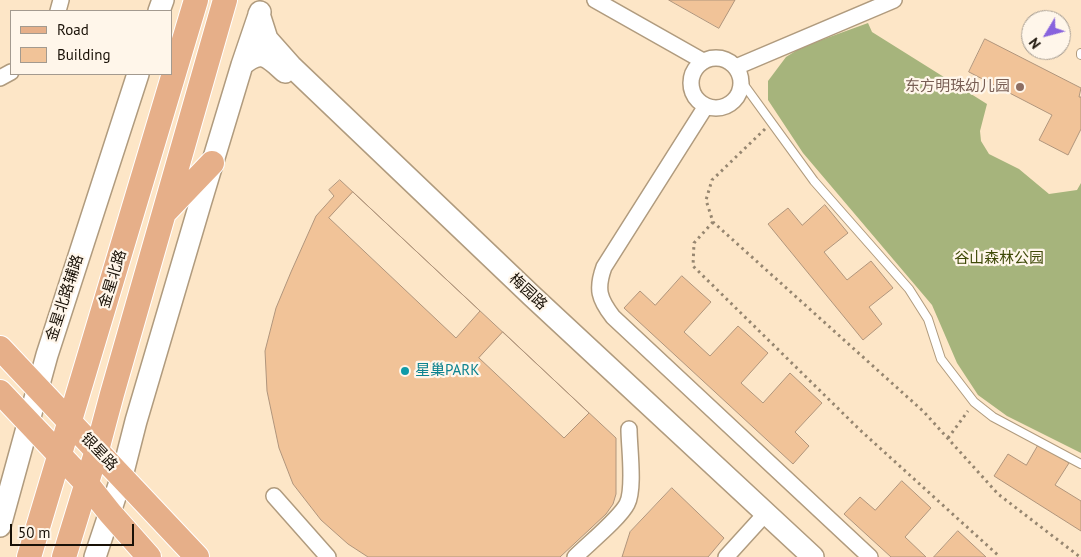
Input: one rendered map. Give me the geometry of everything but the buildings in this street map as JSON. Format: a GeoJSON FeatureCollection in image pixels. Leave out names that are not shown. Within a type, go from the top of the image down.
{"type":"FeatureCollection","features":[{"type":"Feature","properties":{"kind":"main road","name":"金星北路"},"geometry":{"type":"LineString","coordinates":[[28,557],[196,0]]}},
{"type":"Feature","properties":{"kind":"main road","name":"金星北路"},"geometry":{"type":"LineString","coordinates":[[64,557],[97,450],[225,0]]}},
{"type":"Feature","properties":{"kind":"main road"},"geometry":{"type":"LineString","coordinates":[[163,214],[212,163]]}},
{"type":"Feature","properties":{"kind":"main road","name":"银星路"},"geometry":{"type":"LineString","coordinates":[[0,348],[197,557]]}},
{"type":"Feature","properties":{"kind":"main road","name":"银星路"},"geometry":{"type":"LineString","coordinates":[[0,392],[87,484],[149,557]]}},
{"type":"Feature","properties":{"kind":"street"},"geometry":{"type":"LineString","coordinates":[[595,0],[703,61]]}},
{"type":"Feature","properties":{"kind":"street"},"geometry":{"type":"LineString","coordinates":[[736,66],[894,0]]}},
{"type":"Feature","properties":{"kind":"street"},"geometry":{"type":"LineString","coordinates":[[95,557],[122,476],[136,421],[212,163],[261,7]]}},
{"type":"Feature","properties":{"kind":"street","name":"梅园路"},"geometry":{"type":"LineString","coordinates":[[261,7],[267,39],[291,66],[763,516],[801,557]]}},
{"type":"Feature","properties":{"kind":"street","name":"梅园路"},"geometry":{"type":"LineString","coordinates":[[242,65],[257,55],[264,55],[285,72],[528,302],[763,516],[813,557]]}},
{"type":"Feature","properties":{"kind":"street"},"geometry":{"type":"LineString","coordinates":[[714,57],[730,61],[736,66],[742,82],[738,97],[725,107],[717,109],[700,103],[691,88],[693,71],[703,61],[714,57]]}},
{"type":"Feature","properties":{"kind":"street","name":"金星北路辅路"},"geometry":{"type":"LineString","coordinates":[[0,526],[38,388],[111,153],[138,75]]}},
{"type":"Feature","properties":{"kind":"street"},"geometry":{"type":"LineString","coordinates":[[706,106],[604,267],[599,281],[603,304],[613,318],[870,557]]}},
{"type":"Feature","properties":{"kind":"street"},"geometry":{"type":"LineString","coordinates":[[575,557],[627,504],[631,491],[629,429]]}},
{"type":"Feature","properties":{"kind":"street"},"geometry":{"type":"LineString","coordinates":[[274,496],[328,557]]}},
{"type":"Feature","properties":{"kind":"street"},"geometry":{"type":"LineString","coordinates":[[726,557],[763,516]]}},
{"type":"Feature","properties":{"kind":"lane"},"geometry":{"type":"LineString","coordinates":[[742,82],[814,181],[909,289],[928,318],[941,359],[974,402],[993,417],[1081,464]]}},
{"type":"Feature","properties":{"kind":"path"},"geometry":{"type":"LineString","coordinates":[[771,123],[712,180],[706,200],[713,222],[924,412],[998,494],[1080,557]]}},
{"type":"Feature","properties":{"kind":"path"},"geometry":{"type":"LineString","coordinates":[[713,222],[694,243],[693,266],[860,430],[1000,557]]}},
{"type":"Feature","properties":{"kind":"path"},"geometry":{"type":"LineString","coordinates":[[948,438],[974,402]]}},
{"type":"Feature","properties":{"kind":"green space","name":"谷山森林公园"},"geometry":{"type":"Polygon","coordinates":[[[868,23],[872,32],[987,104],[980,131],[981,141],[989,154],[1019,169],[1049,194],[1077,190],[1081,183],[1081,453],[1007,416],[978,395],[957,363],[932,305],[803,153],[768,100],[768,81],[786,57],[802,47],[868,23]]]}},
{"type":"Feature","properties":{"kind":"place","name":"东方明珠幼儿园"},"geometry":{"type":"Point","coordinates":[1020,87]}},
{"type":"Feature","properties":{"kind":"place","name":"星巢PARK"},"geometry":{"type":"Point","coordinates":[405,371]}}]}
